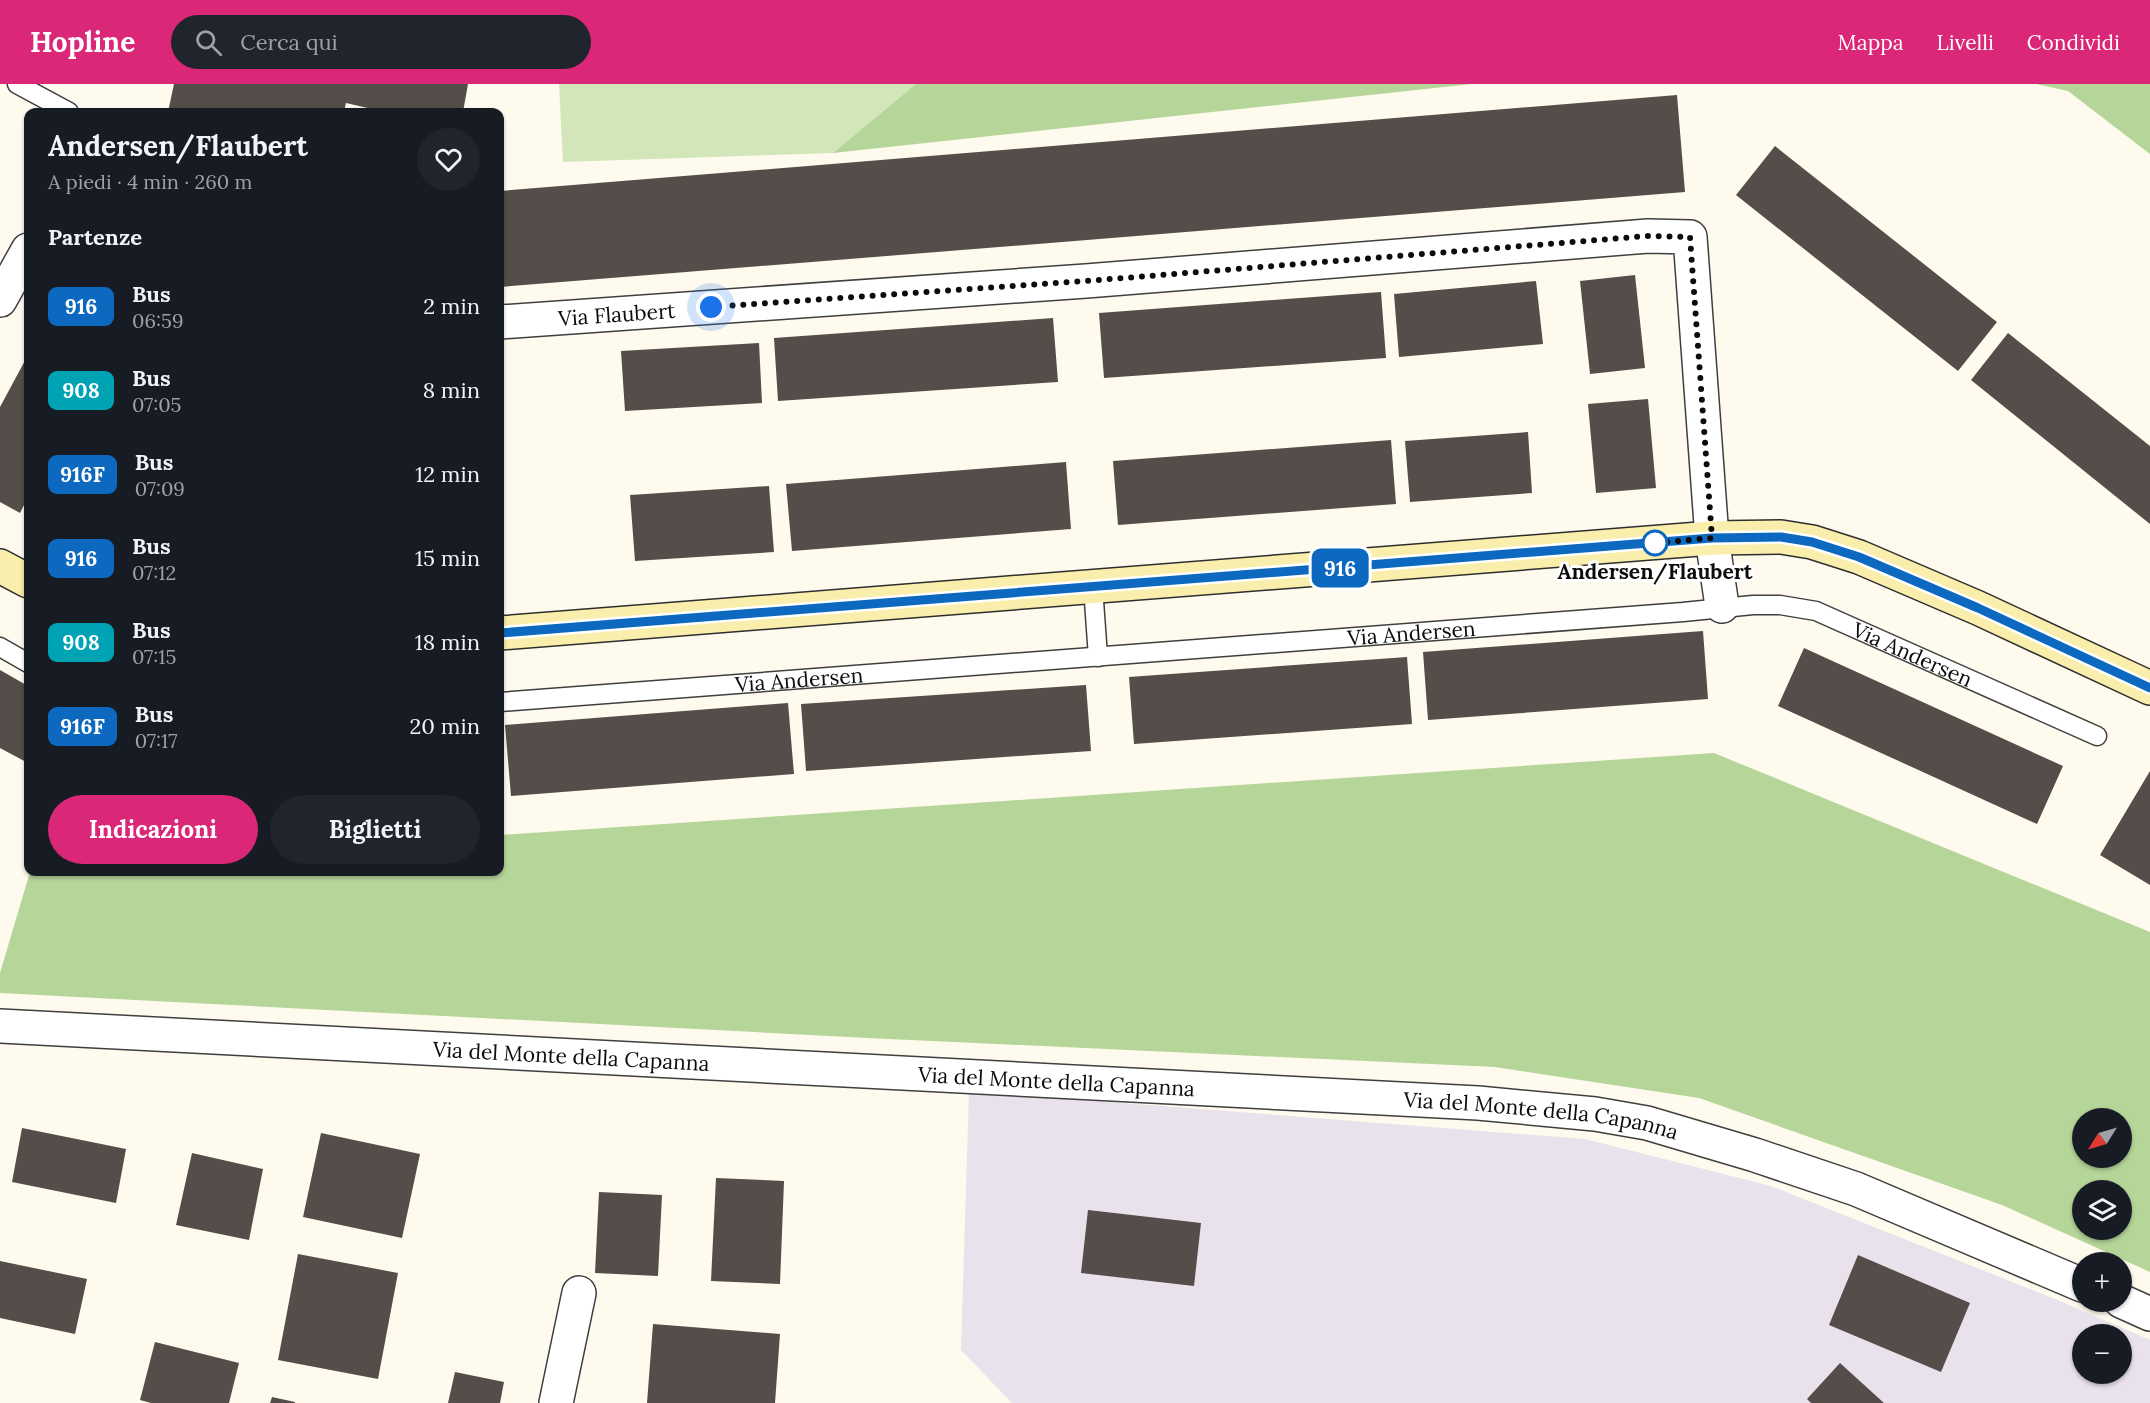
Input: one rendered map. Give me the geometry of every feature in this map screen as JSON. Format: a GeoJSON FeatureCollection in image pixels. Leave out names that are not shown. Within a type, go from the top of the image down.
{"type":"FeatureCollection","features":[{"type":"Feature","properties":{"kind":"street","name":"Via Flaubert"},"geometry":{"type":"LineString","coordinates":[[504,322],[1074,282],[1648,236],[1690,237],[1712,538]]}},
{"type":"Feature","properties":{"kind":"street"},"geometry":{"type":"LineString","coordinates":[[0,300],[24,257]]}},
{"type":"Feature","properties":{"kind":"street"},"geometry":{"type":"LineString","coordinates":[[504,633],[1712,538],[1781,537],[1812,542],[1859,557],[1978,608],[2150,688]]}},
{"type":"Feature","properties":{"kind":"street"},"geometry":{"type":"LineString","coordinates":[[1712,538],[1722,606]]}},
{"type":"Feature","properties":{"kind":"street"},"geometry":{"type":"LineString","coordinates":[[0,566],[24,579]]}},
{"type":"Feature","properties":{"kind":"street","name":"Via del Monte della Capanna"},"geometry":{"type":"LineString","coordinates":[[0,1026],[1478,1103],[1595,1114],[1647,1123],[1856,1189],[2072,1281]]}},
{"type":"Feature","properties":{"kind":"street"},"geometry":{"type":"LineString","coordinates":[[556,1403],[579,1293]]}},
{"type":"Feature","properties":{"kind":"street"},"geometry":{"type":"LineString","coordinates":[[2132,1306],[2150,1314]]}},
{"type":"Feature","properties":{"kind":"lane"},"geometry":{"type":"LineString","coordinates":[[17,84],[62,108]]}},
{"type":"Feature","properties":{"kind":"lane"},"geometry":{"type":"LineString","coordinates":[[1093,587],[1098,657]]}},
{"type":"Feature","properties":{"kind":"lane","name":"Via Andersen"},"geometry":{"type":"LineString","coordinates":[[504,702],[1683,612],[1722,606],[1780,605],[1831,616],[2097,736]]}},
{"type":"Feature","properties":{"kind":"lane"},"geometry":{"type":"LineString","coordinates":[[0,647],[24,661]]}},
{"type":"Feature","properties":{"kind":"shaded area"},"geometry":{"type":"Polygon","coordinates":[[[969,1091],[1585,1139],[1771,1186],[2060,1301],[2072,1306],[2072,1312],[2085,1312],[2113,1324],[2072,1324],[2072,1384],[2132,1384],[2132,1332],[2150,1340],[2150,1403],[1012,1403],[961,1350],[969,1091]]]}},
{"type":"Feature","properties":{"kind":"green space"},"geometry":{"type":"Polygon","coordinates":[[[559,84],[916,84],[833,153],[563,162],[559,84]]]}},
{"type":"Feature","properties":{"kind":"green space"},"geometry":{"type":"Polygon","coordinates":[[[916,84],[1472,84],[833,153],[916,84]]]}},
{"type":"Feature","properties":{"kind":"green space"},"geometry":{"type":"Polygon","coordinates":[[[2036,84],[2150,84],[2150,154],[2068,91],[2036,84]]]}},
{"type":"Feature","properties":{"kind":"green space"},"geometry":{"type":"Polygon","coordinates":[[[1714,753],[2150,932],[2150,1272],[2132,1264],[2132,1252],[2106,1252],[2079,1240],[2132,1240],[2132,1180],[2072,1180],[2072,1237],[2002,1205],[1699,1098],[1495,1067],[868,1038],[0,993],[0,973],[29,876],[504,876],[504,835],[1714,753]]]}},
{"type":"Feature","properties":{"kind":"building"},"geometry":{"type":"Polygon","coordinates":[[[174,84],[468,84],[464,108],[368,108],[346,103],[345,108],[169,108],[174,84]]]}},
{"type":"Feature","properties":{"kind":"building"},"geometry":{"type":"Polygon","coordinates":[[[1677,95],[1685,192],[504,287],[504,191],[1677,95]]]}},
{"type":"Feature","properties":{"kind":"building"},"geometry":{"type":"Polygon","coordinates":[[[1775,146],[1997,322],[1958,371],[1736,195],[1775,146]]]}},
{"type":"Feature","properties":{"kind":"building"},"geometry":{"type":"Polygon","coordinates":[[[1635,275],[1645,368],[1590,374],[1580,281],[1635,275]]]}},
{"type":"Feature","properties":{"kind":"building"},"geometry":{"type":"Polygon","coordinates":[[[1536,281],[1543,344],[1399,357],[1394,294],[1536,281]]]}},
{"type":"Feature","properties":{"kind":"building"},"geometry":{"type":"Polygon","coordinates":[[[1381,292],[1386,358],[1104,378],[1099,313],[1381,292]]]}},
{"type":"Feature","properties":{"kind":"building"},"geometry":{"type":"Polygon","coordinates":[[[1053,318],[1058,382],[778,401],[774,338],[1053,318]]]}},
{"type":"Feature","properties":{"kind":"building"},"geometry":{"type":"Polygon","coordinates":[[[2008,333],[2150,446],[2150,524],[1971,380],[2008,333]]]}},
{"type":"Feature","properties":{"kind":"building"},"geometry":{"type":"Polygon","coordinates":[[[759,343],[762,403],[625,411],[621,351],[759,343]]]}},
{"type":"Feature","properties":{"kind":"building"},"geometry":{"type":"Polygon","coordinates":[[[24,362],[24,505],[20,513],[0,502],[0,407],[24,362]]]}},
{"type":"Feature","properties":{"kind":"building"},"geometry":{"type":"Polygon","coordinates":[[[1648,399],[1656,488],[1596,493],[1588,404],[1648,399]]]}},
{"type":"Feature","properties":{"kind":"building"},"geometry":{"type":"Polygon","coordinates":[[[1528,432],[1532,493],[1410,502],[1405,441],[1528,432]]]}},
{"type":"Feature","properties":{"kind":"building"},"geometry":{"type":"Polygon","coordinates":[[[1391,440],[1396,504],[1118,525],[1113,461],[1391,440]]]}},
{"type":"Feature","properties":{"kind":"building"},"geometry":{"type":"Polygon","coordinates":[[[1066,462],[1071,529],[792,551],[786,484],[1066,462]]]}},
{"type":"Feature","properties":{"kind":"building"},"geometry":{"type":"Polygon","coordinates":[[[769,486],[774,552],[635,561],[630,495],[769,486]]]}},
{"type":"Feature","properties":{"kind":"building"},"geometry":{"type":"Polygon","coordinates":[[[1703,631],[1708,699],[1428,720],[1423,652],[1703,631]]]}},
{"type":"Feature","properties":{"kind":"building"},"geometry":{"type":"Polygon","coordinates":[[[1804,648],[2063,766],[2037,824],[1778,706],[1804,648]]]}},
{"type":"Feature","properties":{"kind":"building"},"geometry":{"type":"Polygon","coordinates":[[[1407,657],[1412,724],[1134,744],[1129,677],[1407,657]]]}},
{"type":"Feature","properties":{"kind":"building"},"geometry":{"type":"Polygon","coordinates":[[[0,670],[24,684],[24,761],[0,748],[0,670]]]}},
{"type":"Feature","properties":{"kind":"building"},"geometry":{"type":"Polygon","coordinates":[[[1086,685],[1091,751],[806,771],[801,704],[1086,685]]]}},
{"type":"Feature","properties":{"kind":"building"},"geometry":{"type":"Polygon","coordinates":[[[788,703],[794,774],[511,796],[505,725],[788,703]]]}},
{"type":"Feature","properties":{"kind":"building"},"geometry":{"type":"Polygon","coordinates":[[[2150,771],[2150,885],[2100,855],[2150,771]]]}},
{"type":"Feature","properties":{"kind":"building"},"geometry":{"type":"Polygon","coordinates":[[[22,1128],[126,1149],[116,1203],[12,1182],[22,1128]]]}},
{"type":"Feature","properties":{"kind":"building"},"geometry":{"type":"Polygon","coordinates":[[[321,1133],[420,1154],[402,1238],[303,1217],[321,1133]]]}},
{"type":"Feature","properties":{"kind":"building"},"geometry":{"type":"Polygon","coordinates":[[[192,1153],[263,1169],[249,1240],[176,1225],[192,1153]]]}},
{"type":"Feature","properties":{"kind":"building"},"geometry":{"type":"Polygon","coordinates":[[[716,1178],[784,1181],[780,1284],[711,1281],[716,1178]]]}},
{"type":"Feature","properties":{"kind":"building"},"geometry":{"type":"Polygon","coordinates":[[[599,1192],[662,1195],[658,1276],[595,1273],[599,1192]]]}},
{"type":"Feature","properties":{"kind":"building"},"geometry":{"type":"Polygon","coordinates":[[[1088,1210],[1201,1223],[1194,1286],[1081,1273],[1088,1210]]]}},
{"type":"Feature","properties":{"kind":"building"},"geometry":{"type":"Polygon","coordinates":[[[298,1254],[398,1273],[378,1379],[278,1360],[298,1254]]]}},
{"type":"Feature","properties":{"kind":"building"},"geometry":{"type":"Polygon","coordinates":[[[1858,1255],[1970,1303],[1941,1372],[1829,1325],[1858,1255]]]}},
{"type":"Feature","properties":{"kind":"building"},"geometry":{"type":"Polygon","coordinates":[[[0,1261],[87,1279],[75,1334],[0,1318],[0,1261]]]}},
{"type":"Feature","properties":{"kind":"building"},"geometry":{"type":"Polygon","coordinates":[[[653,1324],[780,1334],[775,1403],[647,1403],[653,1324]]]}},
{"type":"Feature","properties":{"kind":"building"},"geometry":{"type":"Polygon","coordinates":[[[155,1342],[239,1363],[229,1403],[151,1403],[140,1400],[155,1342]]]}},
{"type":"Feature","properties":{"kind":"building"},"geometry":{"type":"Polygon","coordinates":[[[1840,1363],[1884,1403],[1811,1403],[1807,1399],[1840,1363]]]}},
{"type":"Feature","properties":{"kind":"building"},"geometry":{"type":"Polygon","coordinates":[[[455,1372],[504,1382],[500,1403],[448,1403],[455,1372]]]}},
{"type":"Feature","properties":{"kind":"building"},"geometry":{"type":"Polygon","coordinates":[[[272,1397],[295,1402],[295,1403],[270,1403],[272,1397]]]}},
{"type":"Feature","properties":{"kind":"bus line","name":"916"},"geometry":{"type":"LineString","coordinates":[[504,633],[1748,535],[1797,539],[1859,557],[1997,616],[2150,688]]}},
{"type":"Feature","properties":{"kind":"place","name":"Andersen/Flaubert"},"geometry":{"type":"Point","coordinates":[1655,543]}},
{"type":"Feature","properties":{"kind":"route"},"geometry":{"type":"LineString","coordinates":[[711,307],[1086,281],[1648,236],[1690,237],[1712,538],[1655,543]]}}]}
